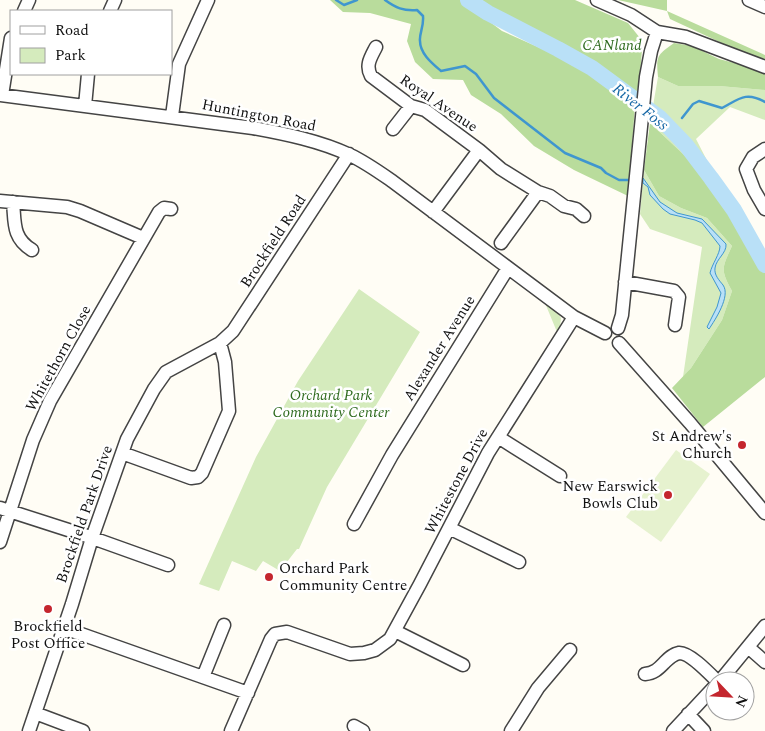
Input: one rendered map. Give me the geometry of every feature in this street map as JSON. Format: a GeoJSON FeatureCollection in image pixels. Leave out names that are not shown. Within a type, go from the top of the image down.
{"type":"FeatureCollection","features":[{"type":"Feature","properties":{"kind":"street"},"geometry":{"type":"LineString","coordinates":[[172,116],[179,64],[208,0]]}},
{"type":"Feature","properties":{"kind":"street"},"geometry":{"type":"LineString","coordinates":[[597,0],[631,16],[656,32],[686,36],[765,67]]}},
{"type":"Feature","properties":{"kind":"street"},"geometry":{"type":"LineString","coordinates":[[750,0],[765,7]]}},
{"type":"Feature","properties":{"kind":"street"},"geometry":{"type":"LineString","coordinates":[[611,331],[622,315],[646,77],[656,32]]}},
{"type":"Feature","properties":{"kind":"street"},"geometry":{"type":"LineString","coordinates":[[1,95],[10,44]]}},
{"type":"Feature","properties":{"kind":"street","name":"Royal Avenue"},"geometry":{"type":"LineString","coordinates":[[376,47],[368,64],[371,76],[411,106],[426,110],[501,169],[538,192],[550,196],[564,206],[576,209],[584,216]]}},
{"type":"Feature","properties":{"kind":"street"},"geometry":{"type":"LineString","coordinates":[[84,106],[88,75]]}},
{"type":"Feature","properties":{"kind":"street","name":"Huntington Road"},"geometry":{"type":"LineString","coordinates":[[1,95],[253,128],[290,135],[349,154],[372,167],[574,317],[611,331],[607,342],[619,343],[684,416],[765,513]]}},
{"type":"Feature","properties":{"kind":"street"},"geometry":{"type":"LineString","coordinates":[[393,129],[411,106]]}},
{"type":"Feature","properties":{"kind":"street"},"geometry":{"type":"LineString","coordinates":[[765,149],[753,157],[746,169],[754,190],[765,209]]}},
{"type":"Feature","properties":{"kind":"street"},"geometry":{"type":"LineString","coordinates":[[433,212],[479,150]]}},
{"type":"Feature","properties":{"kind":"street","name":"Brockfield Road"},"geometry":{"type":"LineString","coordinates":[[220,343],[233,331],[349,154]]}},
{"type":"Feature","properties":{"kind":"street"},"geometry":{"type":"LineString","coordinates":[[501,244],[538,192]]}},
{"type":"Feature","properties":{"kind":"street"},"geometry":{"type":"LineString","coordinates":[[32,250],[20,241],[6,201],[80,210],[143,238]]}},
{"type":"Feature","properties":{"kind":"street","name":"Whitethorn Close"},"geometry":{"type":"LineString","coordinates":[[0,542],[5,509],[50,401],[159,212],[164,208],[171,208]]}},
{"type":"Feature","properties":{"kind":"street","name":"Alexander Avenue"},"geometry":{"type":"LineString","coordinates":[[354,524],[392,455],[508,268]]}},
{"type":"Feature","properties":{"kind":"street"},"geometry":{"type":"LineString","coordinates":[[625,282],[674,291],[679,297],[675,325]]}},
{"type":"Feature","properties":{"kind":"street","name":"Whitestone Drive"},"geometry":{"type":"LineString","coordinates":[[248,693],[271,639],[275,634],[287,632],[350,654],[364,653],[384,645],[395,631],[485,457],[574,317]]}},
{"type":"Feature","properties":{"kind":"street"},"geometry":{"type":"LineString","coordinates":[[122,453],[191,478],[202,474],[229,411],[220,343]]}},
{"type":"Feature","properties":{"kind":"street","name":"Brockfield Park Drive"},"geometry":{"type":"LineString","coordinates":[[29,731],[92,538],[127,439],[146,403],[166,372],[220,343]]}},
{"type":"Feature","properties":{"kind":"street"},"geometry":{"type":"LineString","coordinates":[[498,437],[560,476]]}},
{"type":"Feature","properties":{"kind":"street"},"geometry":{"type":"LineString","coordinates":[[5,509],[168,565]]}},
{"type":"Feature","properties":{"kind":"street"},"geometry":{"type":"LineString","coordinates":[[449,528],[519,562]]}},
{"type":"Feature","properties":{"kind":"street"},"geometry":{"type":"LineString","coordinates":[[204,677],[224,625]]}},
{"type":"Feature","properties":{"kind":"street"},"geometry":{"type":"LineString","coordinates":[[728,671],[765,626]]}},
{"type":"Feature","properties":{"kind":"street"},"geometry":{"type":"LineString","coordinates":[[64,628],[248,693],[231,731]]}},
{"type":"Feature","properties":{"kind":"street"},"geometry":{"type":"LineString","coordinates":[[395,631],[462,665]]}},
{"type":"Feature","properties":{"kind":"street"},"geometry":{"type":"LineString","coordinates":[[748,647],[765,662]]}},
{"type":"Feature","properties":{"kind":"street"},"geometry":{"type":"LineString","coordinates":[[511,731],[538,688],[570,650]]}},
{"type":"Feature","properties":{"kind":"street"},"geometry":{"type":"LineString","coordinates":[[645,674],[656,671],[671,657],[680,653],[687,655],[708,671]]}},
{"type":"Feature","properties":{"kind":"street"},"geometry":{"type":"LineString","coordinates":[[673,731],[705,696]]}},
{"type":"Feature","properties":{"kind":"street"},"geometry":{"type":"LineString","coordinates":[[35,713],[83,731]]}},
{"type":"Feature","properties":{"kind":"street"},"geometry":{"type":"LineString","coordinates":[[688,714],[704,731]]}},
{"type":"Feature","properties":{"kind":"green space"},"geometry":{"type":"Polygon","coordinates":[[[330,0],[461,0],[502,31],[574,63],[596,77],[635,106],[628,196],[574,170],[534,146],[501,114],[471,95],[463,80],[433,79],[415,62],[407,41],[411,24],[370,13],[343,12],[330,0]]]}},
{"type":"Feature","properties":{"kind":"green space","name":"CANland"},"geometry":{"type":"Polygon","coordinates":[[[476,0],[575,0],[628,23],[640,38],[642,49],[640,76],[635,101],[628,88],[599,68],[475,2],[476,0]]]}},
{"type":"Feature","properties":{"kind":"green space"},"geometry":{"type":"Polygon","coordinates":[[[618,0],[667,0],[667,11],[618,0]]]}},
{"type":"Feature","properties":{"kind":"green space"},"geometry":{"type":"Polygon","coordinates":[[[667,11],[765,55],[765,61],[670,19],[667,11]]]}},
{"type":"Feature","properties":{"kind":"green space"},"geometry":{"type":"Polygon","coordinates":[[[674,43],[692,46],[719,59],[765,71],[765,90],[719,86],[678,86],[658,77],[657,65],[659,57],[664,50],[674,43]]]}},
{"type":"Feature","properties":{"kind":"green space"},"geometry":{"type":"Polygon","coordinates":[[[658,77],[678,86],[719,86],[765,90],[765,120],[730,107],[696,139],[717,180],[711,187],[697,167],[650,123],[658,77]]]}},
{"type":"Feature","properties":{"kind":"green space"},"geometry":{"type":"Polygon","coordinates":[[[650,123],[697,167],[710,187],[717,180],[765,258],[765,377],[703,427],[672,388],[691,368],[722,320],[732,291],[724,273],[724,264],[732,246],[707,218],[681,208],[659,196],[644,170],[650,123]]]}},
{"type":"Feature","properties":{"kind":"green space"},"geometry":{"type":"Polygon","coordinates":[[[644,170],[659,196],[681,208],[707,218],[732,246],[724,264],[724,273],[732,291],[722,320],[691,368],[683,377],[702,247],[650,229],[640,214],[644,170]]]}},
{"type":"Feature","properties":{"kind":"green space","name":"Orchard Park Community Center"},"geometry":{"type":"Polygon","coordinates":[[[359,289],[420,332],[327,487],[299,549],[297,549],[280,571],[263,561],[256,571],[232,561],[219,591],[199,584],[256,457],[298,381],[359,289]]]}},
{"type":"Feature","properties":{"kind":"green space"},"geometry":{"type":"Polygon","coordinates":[[[545,303],[557,312],[561,318],[560,328],[557,332],[545,303]]]}},
{"type":"Feature","properties":{"kind":"green space","name":"New Earswick Bowls Club"},"geometry":{"type":"Polygon","coordinates":[[[676,450],[710,474],[661,542],[626,517],[676,450]]]}},
{"type":"Feature","properties":{"kind":"water"},"geometry":{"type":"Polygon","coordinates":[[[643,178],[660,202],[677,213],[702,219],[726,244],[715,271],[725,290],[724,301],[709,329],[707,327],[717,307],[721,293],[710,273],[720,246],[702,223],[670,214],[663,209],[650,195],[648,187],[643,183],[643,178]]]}},
{"type":"Feature","properties":{"kind":"waterway"},"geometry":{"type":"LineString","coordinates":[[336,0],[344,5],[357,0]]}},
{"type":"Feature","properties":{"kind":"waterway"},"geometry":{"type":"LineString","coordinates":[[385,0],[400,8],[417,10],[423,16],[420,38],[422,50],[441,71],[465,66],[476,74],[494,98],[565,153],[601,168],[619,180],[631,180]]}},
{"type":"Feature","properties":{"kind":"waterway","name":"River Foss"},"geometry":{"type":"LineString","coordinates":[[468,0],[488,13],[592,68],[660,118],[686,145],[734,210],[765,265]]}},
{"type":"Feature","properties":{"kind":"waterway"},"geometry":{"type":"LineString","coordinates":[[682,118],[693,104],[699,101],[722,108],[738,99],[748,97],[765,102]]}},
{"type":"Feature","properties":{"kind":"place","name":"St Andrew's Church"},"geometry":{"type":"Point","coordinates":[742,445]}},
{"type":"Feature","properties":{"kind":"place","name":"New Earswick Bowls Club"},"geometry":{"type":"Point","coordinates":[668,495]}},
{"type":"Feature","properties":{"kind":"place","name":"Orchard Park Community Centre"},"geometry":{"type":"Point","coordinates":[269,577]}},
{"type":"Feature","properties":{"kind":"place","name":"Brockfield Post Office"},"geometry":{"type":"Point","coordinates":[48,609]}}]}
